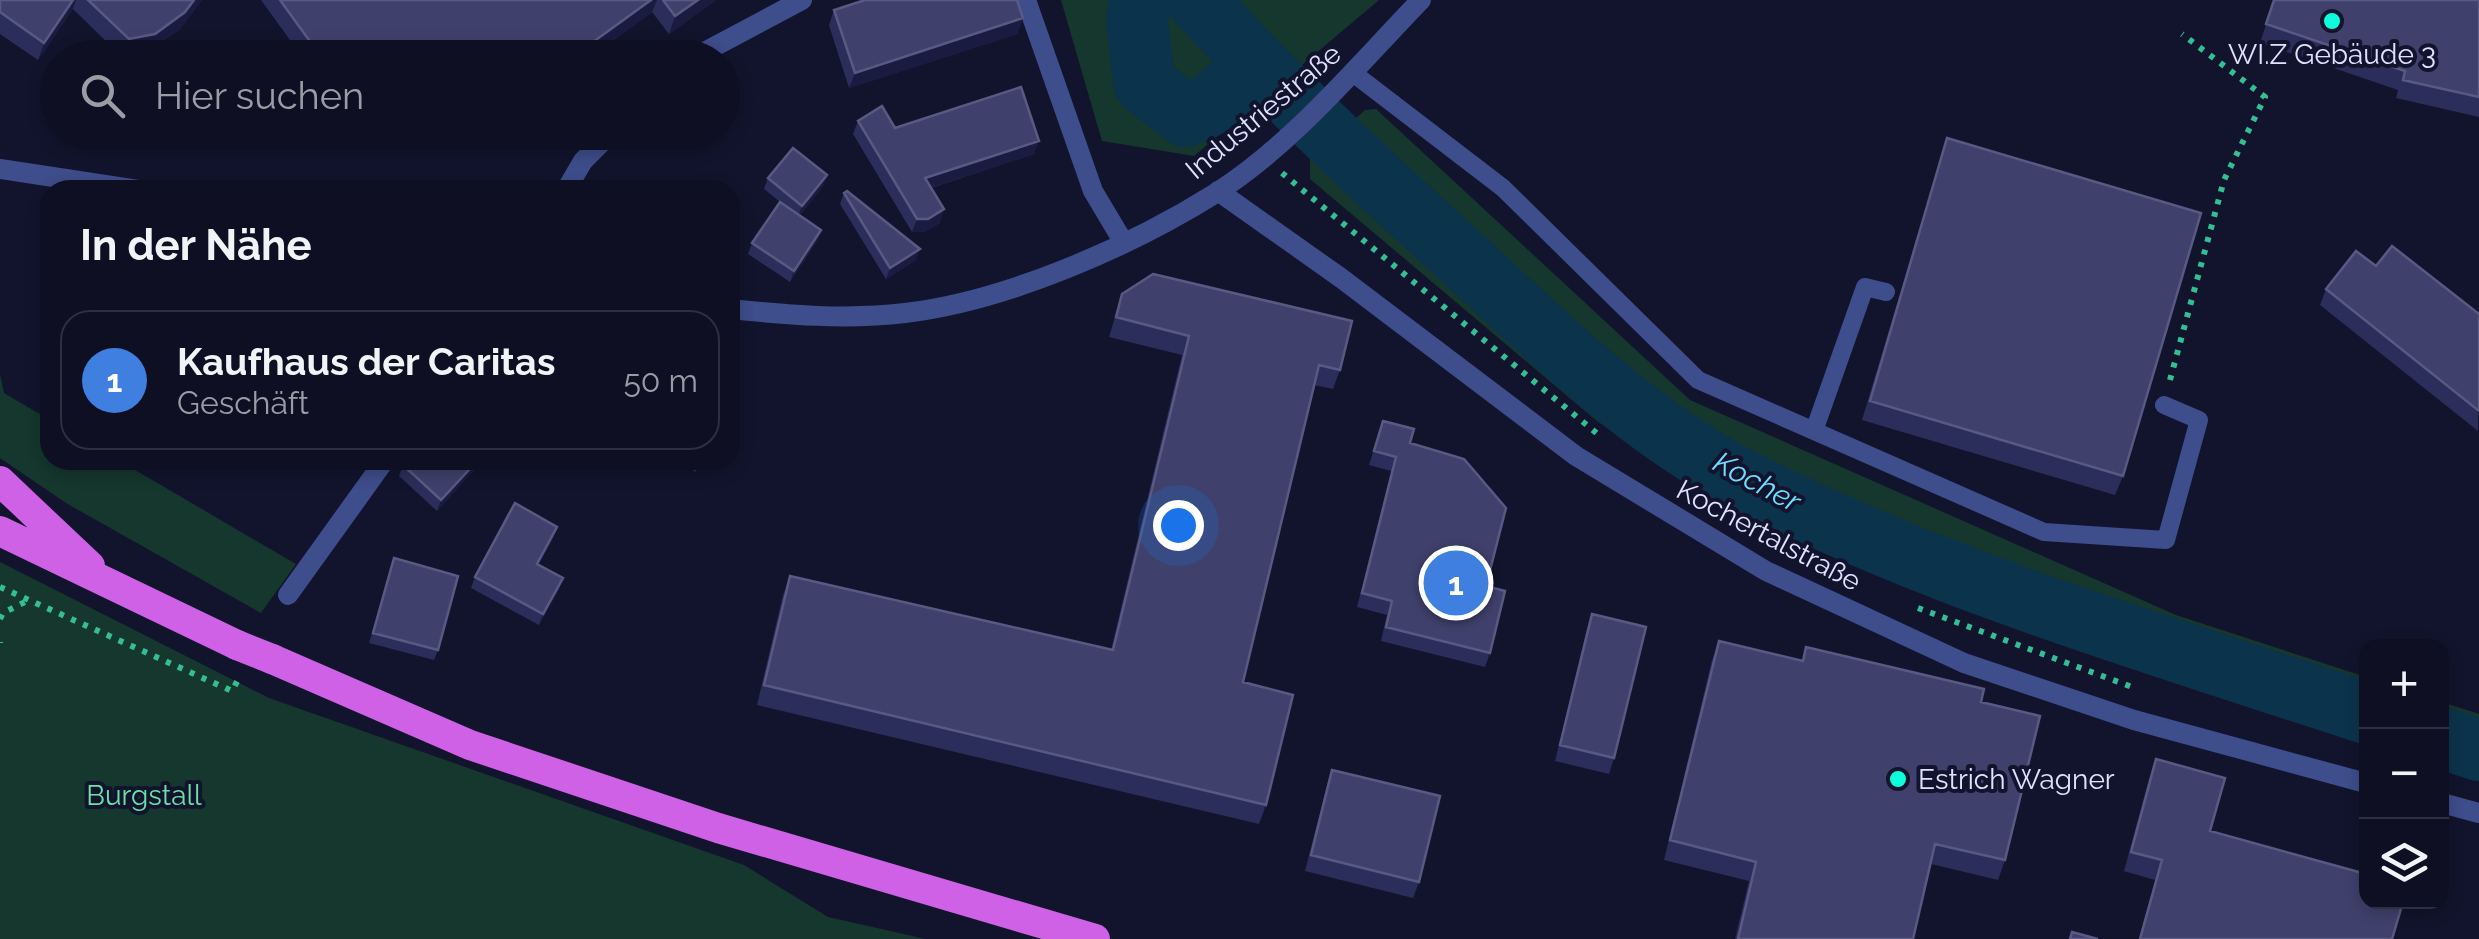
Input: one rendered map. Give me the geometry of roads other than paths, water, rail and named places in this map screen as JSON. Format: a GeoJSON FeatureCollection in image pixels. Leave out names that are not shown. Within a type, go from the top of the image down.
{"type":"FeatureCollection","features":[{"type":"Feature","properties":{"kind":"highway"},"geometry":{"type":"LineString","coordinates":[[0,481],[110,585]]}},
{"type":"Feature","properties":{"kind":"highway"},"geometry":{"type":"LineString","coordinates":[[0,531],[237,645],[470,745],[718,828],[1095,939]]}},
{"type":"Feature","properties":{"kind":"street"},"geometry":{"type":"LineString","coordinates":[[728,40],[802,0]]}},
{"type":"Feature","properties":{"kind":"street"},"geometry":{"type":"LineString","coordinates":[[1026,0],[1093,191],[1124,243]]}},
{"type":"Feature","properties":{"kind":"street","name":"Industriestraße"},"geometry":{"type":"LineString","coordinates":[[740,311],[805,317],[906,313],[1033,281],[1124,243],[1218,192],[1347,79],[1421,0]]}},
{"type":"Feature","properties":{"kind":"street"},"geometry":{"type":"LineString","coordinates":[[572,180],[594,150]]}},
{"type":"Feature","properties":{"kind":"street"},"geometry":{"type":"LineString","coordinates":[[0,169],[72,180]]}},
{"type":"Feature","properties":{"kind":"street","name":"Kochertalstraße"},"geometry":{"type":"LineString","coordinates":[[1218,192],[1341,278],[1576,456],[1766,571],[1964,663],[2134,720],[2359,781]]}},
{"type":"Feature","properties":{"kind":"street"},"geometry":{"type":"LineString","coordinates":[[288,595],[378,470]]}},
{"type":"Feature","properties":{"kind":"street"},"geometry":{"type":"LineString","coordinates":[[2449,805],[2479,814]]}},
{"type":"Feature","properties":{"kind":"lane"},"geometry":{"type":"LineString","coordinates":[[1347,79],[1502,188],[1698,380],[2044,532],[2166,540],[2200,420],[2164,405]]}},
{"type":"Feature","properties":{"kind":"lane"},"geometry":{"type":"LineString","coordinates":[[1814,431],[1865,287],[1886,292]]}},
{"type":"Feature","properties":{"kind":"waterway","name":"Kocher"},"geometry":{"type":"LineString","coordinates":[[1140,0],[1137,20],[1144,83],[1186,116],[1208,106],[1257,66]]}},
{"type":"Feature","properties":{"kind":"waterway","name":"Kocher"},"geometry":{"type":"LineString","coordinates":[[1197,0],[1332,137],[1538,328],[1639,414],[1713,464],[1826,520],[1978,582],[2359,711]]}},
{"type":"Feature","properties":{"kind":"waterway","name":"Kocher"},"geometry":{"type":"LineString","coordinates":[[2449,740],[2479,750]]}},
{"type":"Feature","properties":{"kind":"place","name":"WI.Z Gebäude 3"},"geometry":{"type":"Point","coordinates":[2332,21]}},
{"type":"Feature","properties":{"kind":"place","name":"Kaufhaus der Caritas"},"geometry":{"type":"Point","coordinates":[1456,583]}},
{"type":"Feature","properties":{"kind":"place","name":"Estrich Wagner"},"geometry":{"type":"Point","coordinates":[1898,779]}},
{"type":"Feature","properties":{"kind":"park label","name":"Burgstall"},"geometry":{"type":"Point","coordinates":[144,795]}}]}
